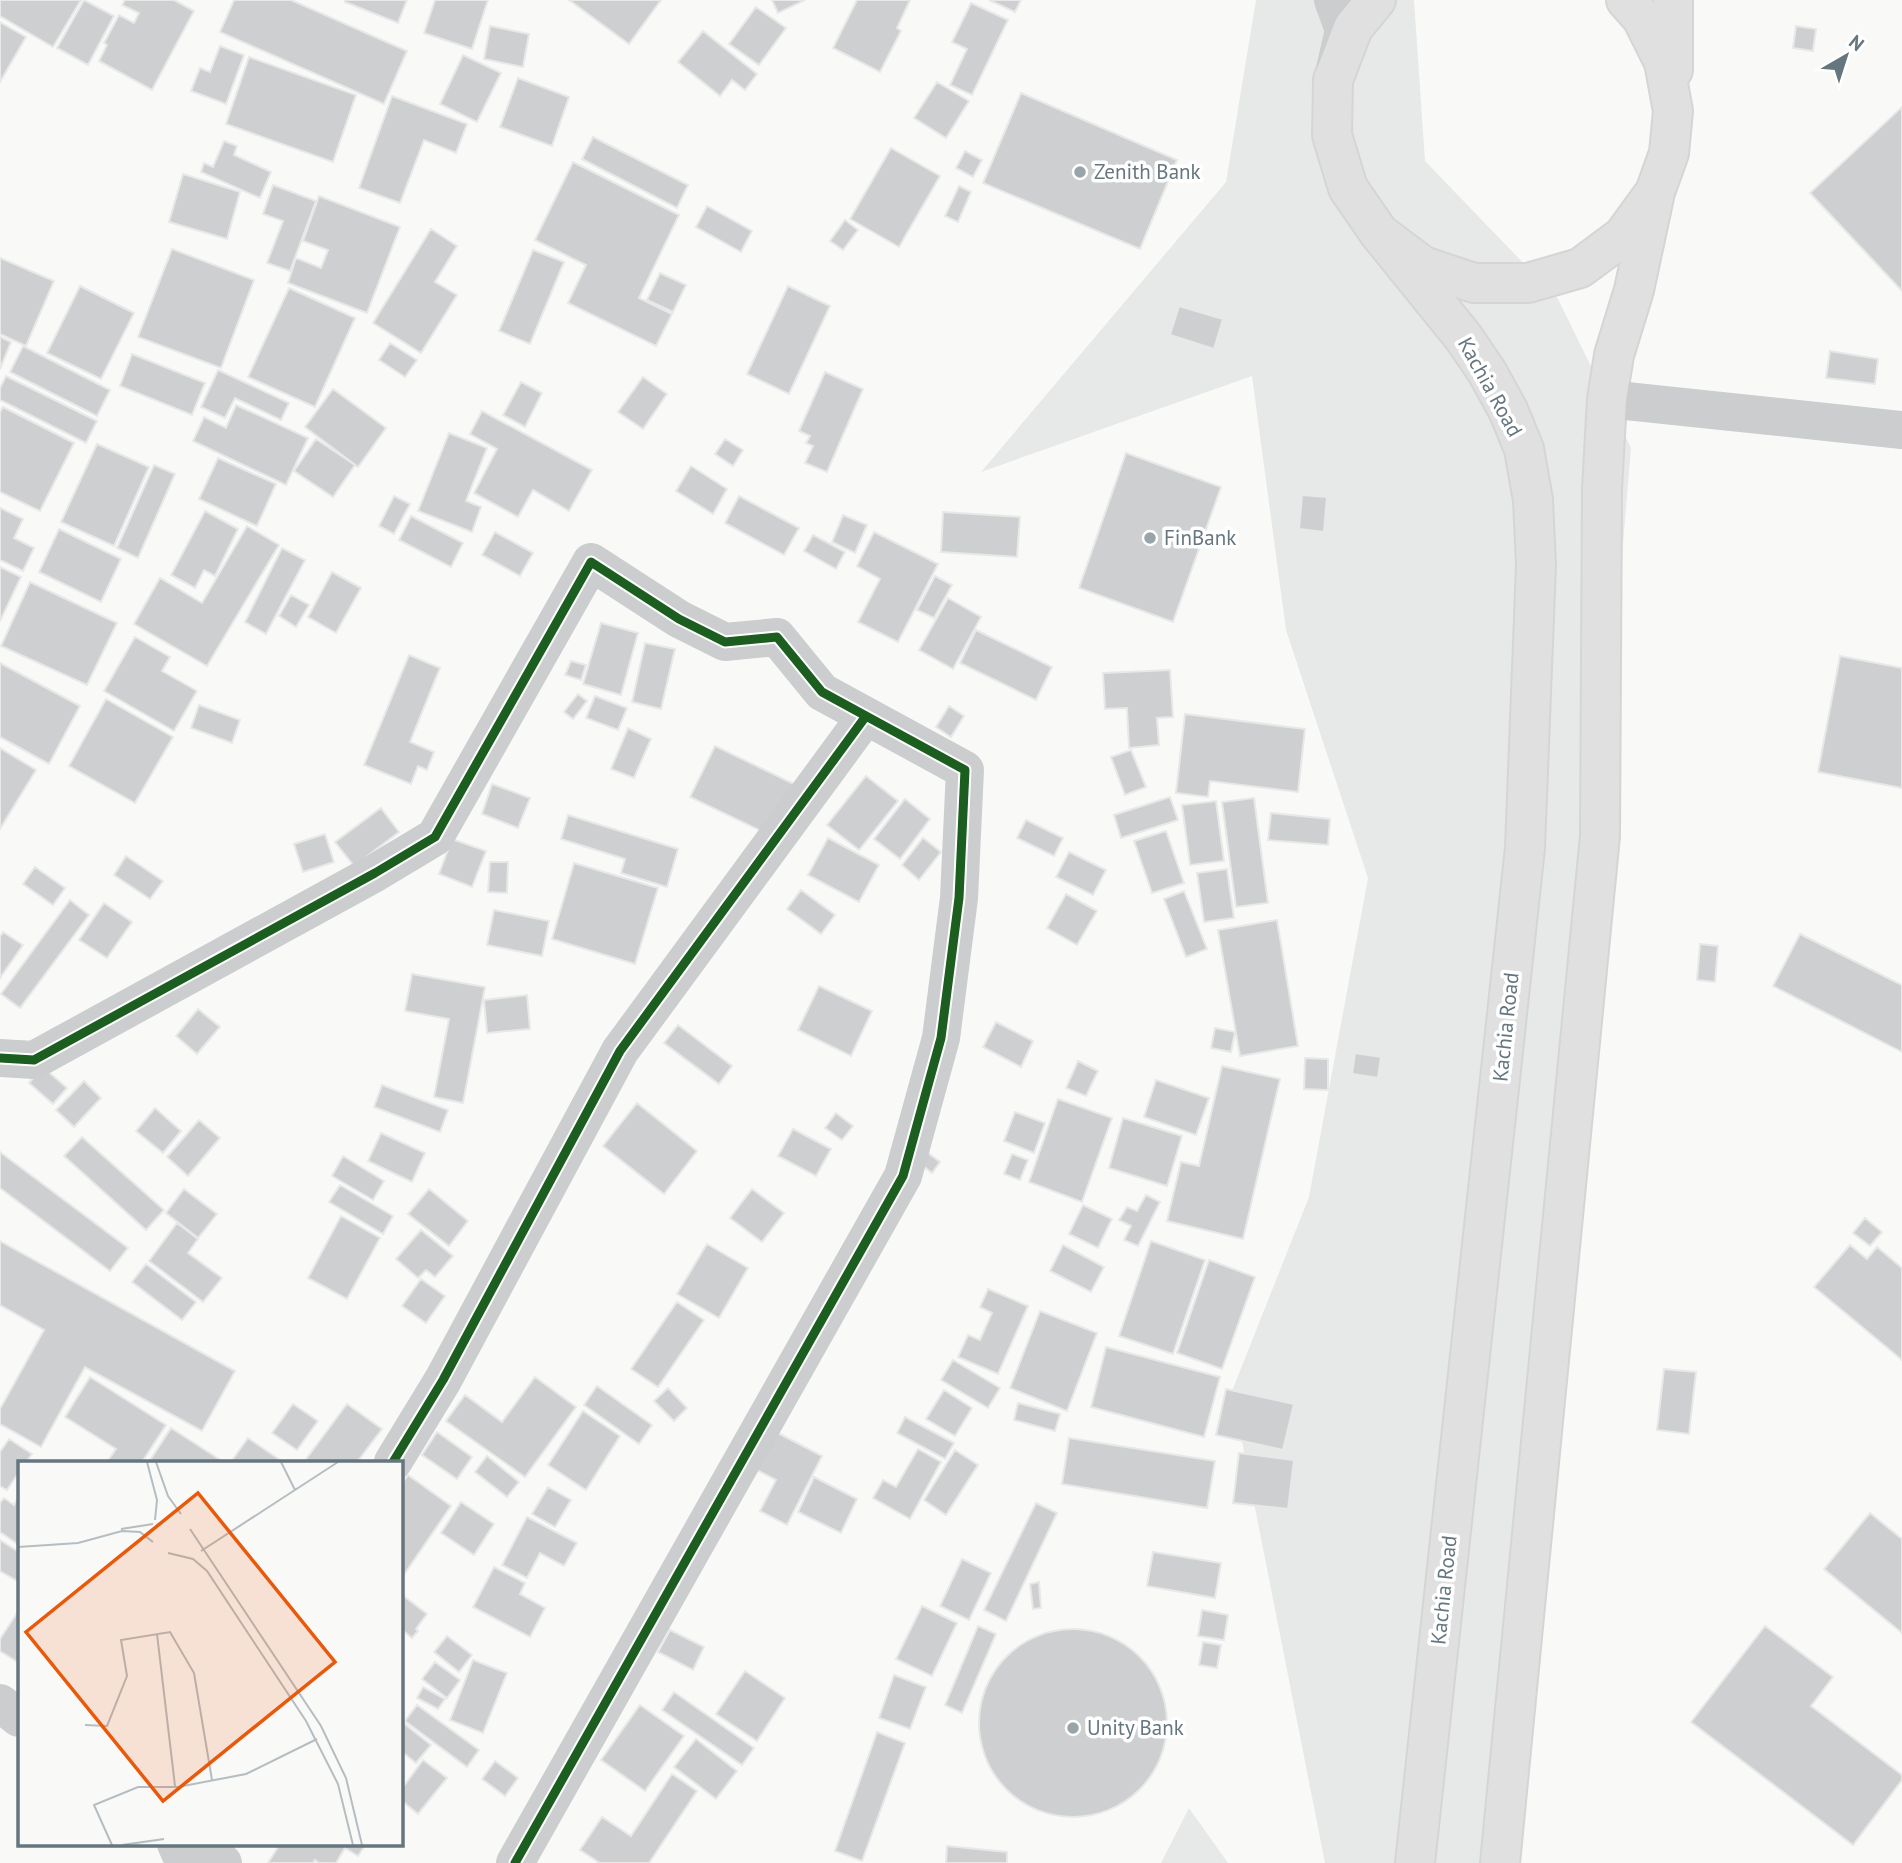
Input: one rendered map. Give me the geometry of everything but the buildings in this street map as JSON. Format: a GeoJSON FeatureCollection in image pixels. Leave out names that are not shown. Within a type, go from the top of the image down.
{"type":"FeatureCollection","features":[{"type":"Feature","properties":{"kind":"main road"},"geometry":{"type":"LineString","coordinates":[[1376,0],[1353,28],[1333,80],[1332,135],[1348,188],[1379,233],[1423,266],[1474,283],[1528,283],[1580,268],[1623,236],[1655,192]]}},
{"type":"Feature","properties":{"kind":"main road"},"geometry":{"type":"LineString","coordinates":[[1626,0],[1642,18],[1664,62],[1673,111]]}},
{"type":"Feature","properties":{"kind":"main road"},"geometry":{"type":"LineString","coordinates":[[1500,1863],[1600,836],[1602,489],[1607,399],[1614,355],[1633,289],[1655,192],[1669,152],[1673,111],[1673,0]]}},
{"type":"Feature","properties":{"kind":"main road","name":"Kachia Road"},"geometry":{"type":"LineString","coordinates":[[1379,233],[1464,338],[1508,410],[1524,449],[1533,500],[1536,565],[1525,848],[1415,1863]]}},
{"type":"Feature","properties":{"kind":"street"},"geometry":{"type":"LineString","coordinates":[[1333,0],[1344,30],[1333,80]]}},
{"type":"Feature","properties":{"kind":"street"},"geometry":{"type":"LineString","coordinates":[[1607,399],[1902,430]]}},
{"type":"Feature","properties":{"kind":"street"},"geometry":{"type":"LineString","coordinates":[[0,1058],[34,1060],[375,873],[435,837],[592,562],[679,618],[725,642],[777,637],[822,692],[965,770],[959,898],[941,1038],[903,1177],[515,1863]]}},
{"type":"Feature","properties":{"kind":"street"},"geometry":{"type":"LineString","coordinates":[[394,1461],[443,1380],[620,1051],[866,716]]}},
{"type":"Feature","properties":{"kind":"street"},"geometry":{"type":"LineString","coordinates":[[0,1703],[18,1717]]}},
{"type":"Feature","properties":{"kind":"street"},"geometry":{"type":"LineString","coordinates":[[177,1846],[180,1853],[223,1863]]}},
{"type":"Feature","properties":{"kind":"shaded area"},"geometry":{"type":"Polygon","coordinates":[[[1256,0],[1414,0],[1425,161],[1558,299],[1631,448],[1593,903],[1490,1863],[1325,1863],[1232,1391],[1309,1197],[1368,878],[1286,630],[1252,376],[981,472],[1226,182],[1256,0]]]}},
{"type":"Feature","properties":{"kind":"shaded area"},"geometry":{"type":"Polygon","coordinates":[[[1189,1808],[1228,1863],[1161,1863],[1189,1808]]]}},
{"type":"Feature","properties":{"kind":"cycle path"},"geometry":{"type":"LineString","coordinates":[[0,1058],[34,1060],[375,873],[435,837],[591,562],[679,619],[725,642],[777,637],[822,692],[965,770],[959,898],[941,1038],[903,1176],[515,1863]]}},
{"type":"Feature","properties":{"kind":"cycle path"},"geometry":{"type":"LineString","coordinates":[[394,1461],[443,1380],[620,1051],[866,716]]}},
{"type":"Feature","properties":{"kind":"place","name":"Zenith Bank"},"geometry":{"type":"Point","coordinates":[1080,172]}},
{"type":"Feature","properties":{"kind":"place","name":"FinBank"},"geometry":{"type":"Point","coordinates":[1150,538]}},
{"type":"Feature","properties":{"kind":"place","name":"Unity Bank"},"geometry":{"type":"Point","coordinates":[1073,1728]}}]}
